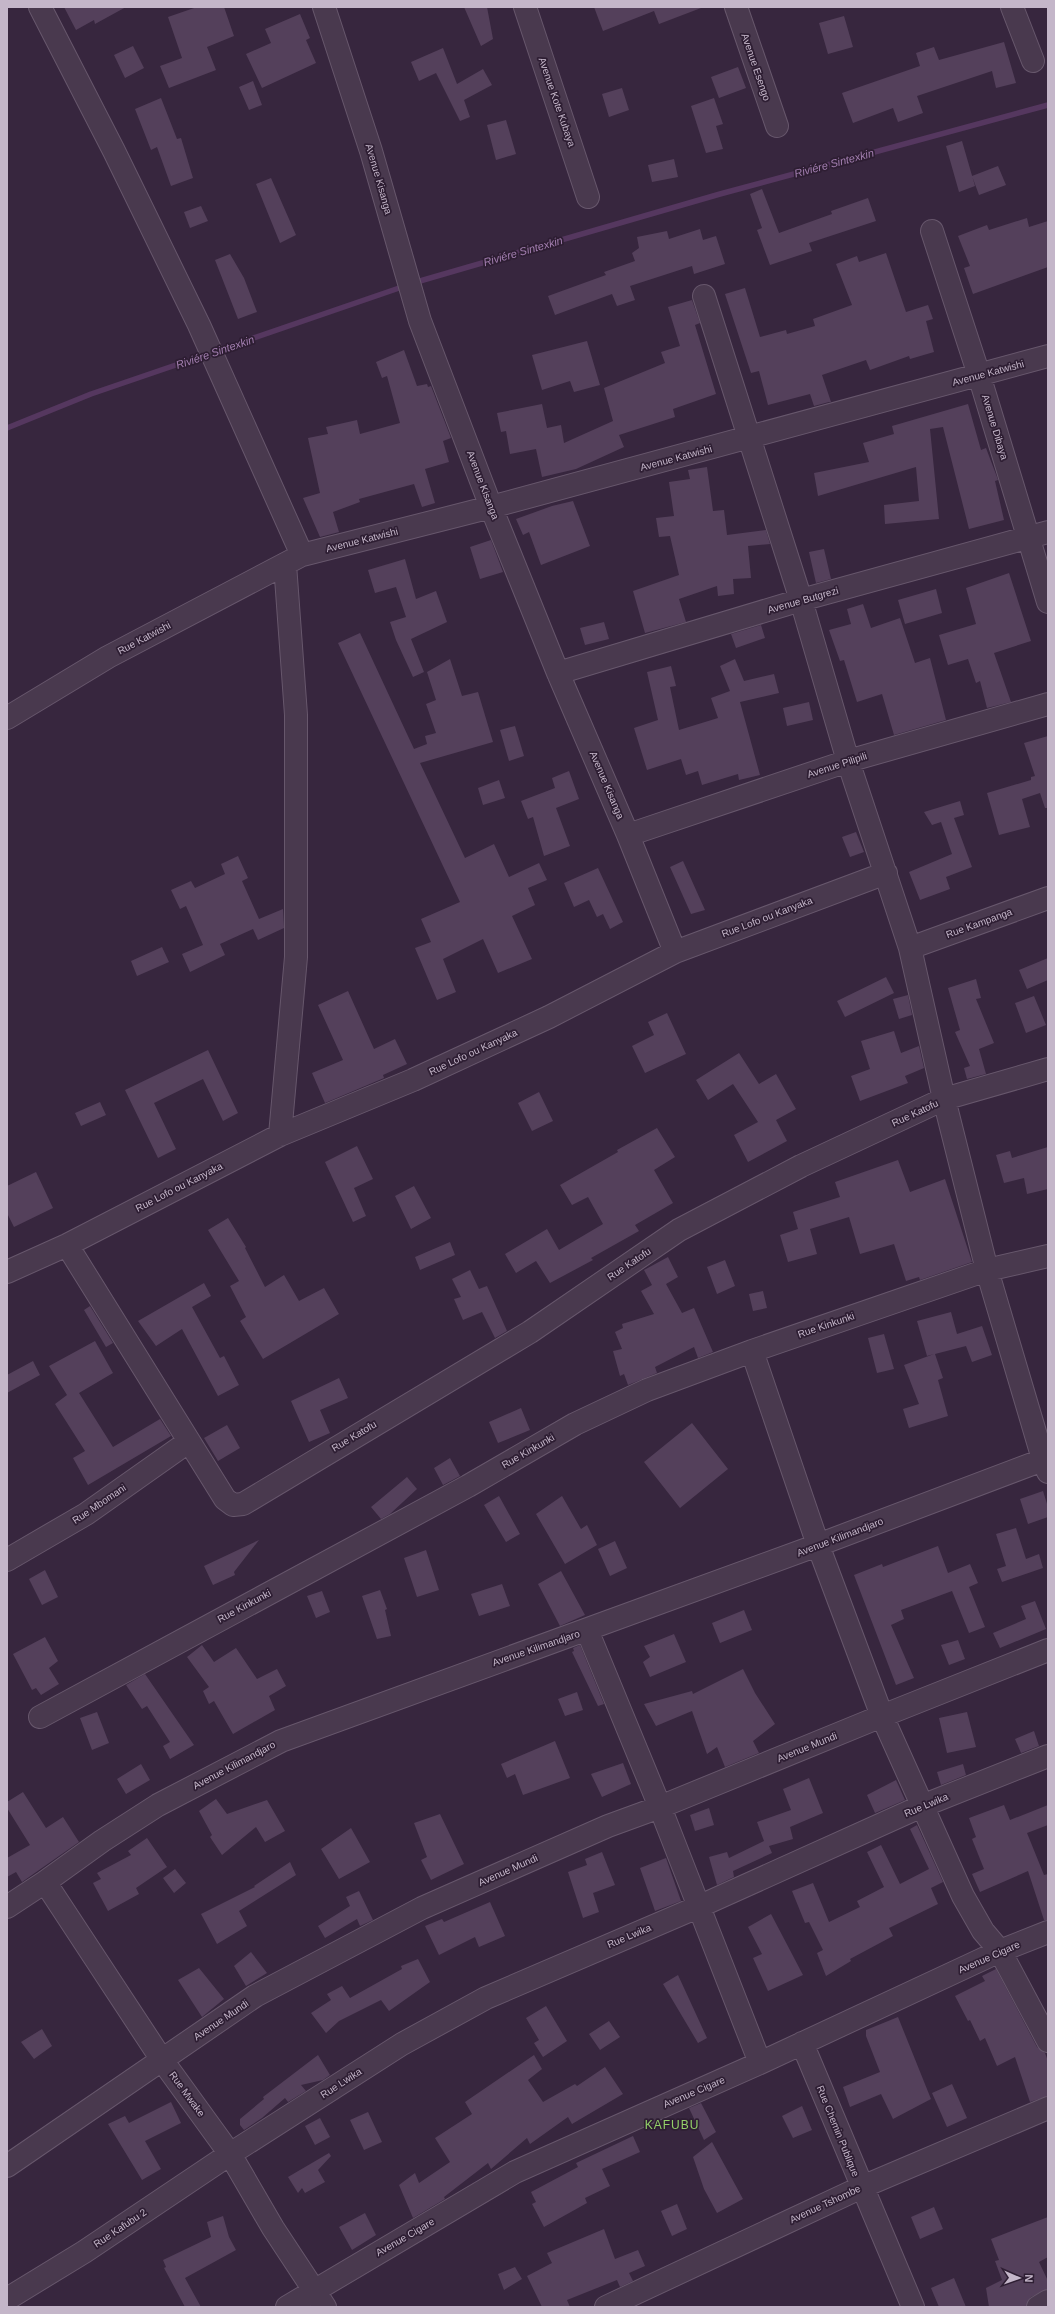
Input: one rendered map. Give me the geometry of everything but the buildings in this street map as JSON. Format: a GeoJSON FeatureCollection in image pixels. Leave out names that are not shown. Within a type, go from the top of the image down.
{"type":"FeatureCollection","features":[{"type":"Feature","properties":{"kind":"street"},"geometry":{"type":"LineString","coordinates":[[40,7],[114,151],[199,324],[294,560],[296,715],[296,949],[280,1135]]}},
{"type":"Feature","properties":{"kind":"street","name":"Avenue Kisanga"},"geometry":{"type":"LineString","coordinates":[[324,7],[371,151],[420,321],[491,507],[558,673],[628,835],[675,952]]}},
{"type":"Feature","properties":{"kind":"street","name":"Avenue Kote Kubaya"},"geometry":{"type":"LineString","coordinates":[[525,7],[588,197]]}},
{"type":"Feature","properties":{"kind":"street","name":"Avenue Esengo"},"geometry":{"type":"LineString","coordinates":[[736,7],[777,126]]}},
{"type":"Feature","properties":{"kind":"street"},"geometry":{"type":"LineString","coordinates":[[1012,7],[1032,61]]}},
{"type":"Feature","properties":{"kind":"street","name":"Avenue Dibaya"},"geometry":{"type":"LineString","coordinates":[[932,230],[979,375],[1038,535],[1048,602]]}},
{"type":"Feature","properties":{"kind":"street"},"geometry":{"type":"LineString","coordinates":[[704,296],[801,600],[848,761],[910,948],[944,1099],[987,1270],[1046,1463]]}},
{"type":"Feature","properties":{"kind":"street","name":"Avenue Katwishi"},"geometry":{"type":"LineString","coordinates":[[294,560],[1048,356]]}},
{"type":"Feature","properties":{"kind":"street","name":"Avenue Butgrezi"},"geometry":{"type":"LineString","coordinates":[[558,673],[801,600],[1038,535]]}},
{"type":"Feature","properties":{"kind":"street","name":"Rue Katwishi"},"geometry":{"type":"LineString","coordinates":[[7,718],[108,657],[294,560]]}},
{"type":"Feature","properties":{"kind":"street","name":"Avenue Pilipili"},"geometry":{"type":"LineString","coordinates":[[628,835],[848,761],[1048,704]]}},
{"type":"Feature","properties":{"kind":"street","name":"Rue Lofo ou Kanyaka"},"geometry":{"type":"LineString","coordinates":[[7,1272],[67,1245],[280,1135],[413,1080],[549,1017],[675,952],[886,873]]}},
{"type":"Feature","properties":{"kind":"street","name":"Rue Kampanga"},"geometry":{"type":"LineString","coordinates":[[910,948],[1048,898]]}},
{"type":"Feature","properties":{"kind":"street","name":"Rue Katofu"},"geometry":{"type":"LineString","coordinates":[[188,1442],[225,1499],[233,1504],[243,1504],[530,1332],[679,1230],[801,1166],[944,1099],[1048,1069]]}},
{"type":"Feature","properties":{"kind":"street"},"geometry":{"type":"LineString","coordinates":[[67,1245],[188,1442]]}},
{"type":"Feature","properties":{"kind":"street","name":"Rue Kinkunki"},"geometry":{"type":"LineString","coordinates":[[40,1717],[468,1486],[576,1424],[647,1390],[752,1351],[987,1270],[1048,1256]]}},
{"type":"Feature","properties":{"kind":"street"},"geometry":{"type":"LineString","coordinates":[[752,1351],[818,1545],[882,1716],[963,1896],[983,1931],[1000,1951],[1048,2041]]}},
{"type":"Feature","properties":{"kind":"street","name":"Rue Mbomani"},"geometry":{"type":"LineString","coordinates":[[7,1560],[86,1514],[188,1442]]}},
{"type":"Feature","properties":{"kind":"street","name":"Avenue Kilimandjaro"},"geometry":{"type":"LineString","coordinates":[[7,1907],[102,1841],[158,1805],[281,1741],[480,1667],[587,1630],[1046,1463]]}},
{"type":"Feature","properties":{"kind":"street"},"geometry":{"type":"LineString","coordinates":[[587,1630],[660,1807],[760,2063]]}},
{"type":"Feature","properties":{"kind":"street","name":"Avenue Mundi"},"geometry":{"type":"LineString","coordinates":[[7,2166],[255,1996],[422,1908],[608,1826],[660,1807],[1048,1650]]}},
{"type":"Feature","properties":{"kind":"street","name":"Rue Lwika"},"geometry":{"type":"LineString","coordinates":[[230,2154],[402,2044],[486,1998],[698,1907],[922,1806],[1048,1756]]}},
{"type":"Feature","properties":{"kind":"street","name":"Rue Mwake"},"geometry":{"type":"LineString","coordinates":[[45,1882],[162,2060],[230,2154],[319,2299]]}},
{"type":"Feature","properties":{"kind":"street","name":"Avenue Cigare"},"geometry":{"type":"LineString","coordinates":[[287,2307],[319,2299],[515,2172],[760,2063],[1000,1951],[1048,1932]]}},
{"type":"Feature","properties":{"kind":"street","name":"Rue Chemin Publique"},"geometry":{"type":"LineString","coordinates":[[802,2043],[913,2307]]}},
{"type":"Feature","properties":{"kind":"street","name":"Avenue Tshombe"},"geometry":{"type":"LineString","coordinates":[[606,2307],[862,2187],[1048,2108]]}},
{"type":"Feature","properties":{"kind":"street","name":"Rue Kafubu 2"},"geometry":{"type":"LineString","coordinates":[[7,2299],[84,2252],[230,2154]]}},
{"type":"Feature","properties":{"kind":"street"},"geometry":{"type":"LineString","coordinates":[[1038,2307],[1048,2302]]}},
{"type":"Feature","properties":{"kind":"waterway","name":"Riviére Sintexkin"},"geometry":{"type":"LineString","coordinates":[[413,283],[720,194],[1048,105]]}},
{"type":"Feature","properties":{"kind":"waterway","name":"Riviére Sintexkin"},"geometry":{"type":"LineString","coordinates":[[216,351],[405,286]]}},
{"type":"Feature","properties":{"kind":"waterway","name":"Riviére Sintexkin"},"geometry":{"type":"LineString","coordinates":[[7,428],[91,394],[208,354]]}},
{"type":"Feature","properties":{"kind":"district","name":"KAFUBU"},"geometry":{"type":"Point","coordinates":[672,2125]}}]}
